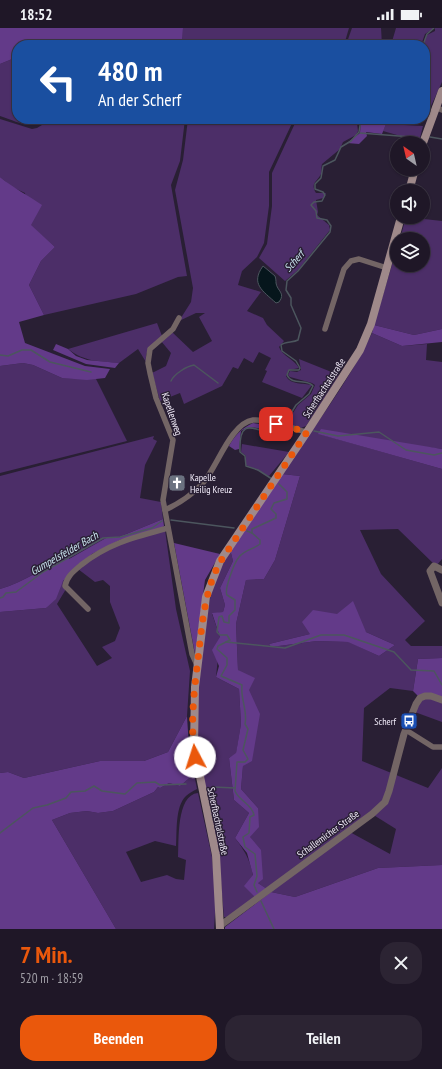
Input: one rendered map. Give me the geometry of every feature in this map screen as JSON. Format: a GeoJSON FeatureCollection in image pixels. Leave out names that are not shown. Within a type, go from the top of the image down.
{"type":"FeatureCollection","features":[{"type":"Feature","properties":{"kind":"main road"},"geometry":{"type":"LineString","coordinates":[[426,136],[438,109],[442,90]]}},
{"type":"Feature","properties":{"kind":"main road","name":"Scherfbachtalstraße"},"geometry":{"type":"LineString","coordinates":[[221,927],[216,855],[194,747],[194,710],[197,665],[206,597],[214,572],[235,538],[307,432],[360,350],[371,324],[400,224]]}},
{"type":"Feature","properties":{"kind":"street"},"geometry":{"type":"LineString","coordinates":[[325,329],[344,269],[348,263],[359,259],[387,268]]}},
{"type":"Feature","properties":{"kind":"street","name":"Kapellenweg"},"geometry":{"type":"LineString","coordinates":[[179,318],[174,328],[150,349],[148,354],[148,363],[156,398],[173,440],[163,500],[192,654],[197,665]]}},
{"type":"Feature","properties":{"kind":"street"},"geometry":{"type":"LineString","coordinates":[[165,510],[172,507],[202,483],[233,434],[244,424],[253,420],[263,420],[307,432]]}},
{"type":"Feature","properties":{"kind":"street"},"geometry":{"type":"LineString","coordinates":[[88,609],[65,586],[70,575],[93,555],[109,545],[168,528]]}},
{"type":"Feature","properties":{"kind":"street"},"geometry":{"type":"LineString","coordinates":[[442,570],[434,566],[430,571],[442,603]]}},
{"type":"Feature","properties":{"kind":"street","name":"Schallemicher Straße"},"geometry":{"type":"LineString","coordinates":[[221,927],[372,814],[385,802],[412,711],[420,698],[431,696],[442,700]]}},
{"type":"Feature","properties":{"kind":"street"},"geometry":{"type":"LineString","coordinates":[[406,730],[433,747],[442,748]]}},
{"type":"Feature","properties":{"kind":"shaded area"},"geometry":{"type":"Polygon","coordinates":[[[0,28],[183,28],[182,40],[12,40],[12,59],[0,64],[0,28]]]}},
{"type":"Feature","properties":{"kind":"shaded area"},"geometry":{"type":"Polygon","coordinates":[[[183,28],[349,28],[345,40],[182,40],[183,28]]]}},
{"type":"Feature","properties":{"kind":"shaded area"},"geometry":{"type":"Polygon","coordinates":[[[352,28],[381,28],[382,40],[348,40],[352,28]]]}},
{"type":"Feature","properties":{"kind":"shaded area"},"geometry":{"type":"Polygon","coordinates":[[[396,28],[433,28],[425,34],[423,40],[392,40],[396,28]]]}},
{"type":"Feature","properties":{"kind":"shaded area"},"geometry":{"type":"Polygon","coordinates":[[[435,28],[442,28],[442,82],[431,106],[430,40],[425,40],[427,35],[435,31],[435,28]]]}},
{"type":"Feature","properties":{"kind":"shaded area"},"geometry":{"type":"Polygon","coordinates":[[[12,59],[12,120],[0,116],[0,64],[12,59]]]}},
{"type":"Feature","properties":{"kind":"shaded area"},"geometry":{"type":"Polygon","coordinates":[[[0,119],[32,129],[44,124],[184,124],[180,161],[171,185],[187,276],[178,277],[136,294],[44,315],[29,285],[41,261],[55,247],[30,225],[25,193],[12,187],[0,177],[0,119]]]}},
{"type":"Feature","properties":{"kind":"shaded area"},"geometry":{"type":"Polygon","coordinates":[[[187,124],[292,124],[269,172],[269,206],[264,243],[257,257],[242,271],[238,285],[261,292],[247,311],[263,318],[267,325],[284,341],[279,347],[299,368],[289,370],[286,376],[288,379],[298,383],[312,385],[302,398],[262,382],[267,371],[265,370],[271,358],[259,352],[253,363],[244,358],[238,369],[233,367],[222,386],[184,404],[180,393],[160,401],[152,373],[166,366],[171,353],[161,341],[172,332],[193,352],[212,341],[199,317],[205,313],[196,313],[179,321],[191,302],[193,288],[175,190],[183,160],[187,124]]]}},
{"type":"Feature","properties":{"kind":"shaded area"},"geometry":{"type":"Polygon","coordinates":[[[295,124],[357,124],[358,131],[356,135],[343,142],[340,149],[322,164],[321,174],[314,185],[314,190],[316,193],[326,193],[323,198],[316,200],[317,215],[329,225],[330,230],[298,270],[285,281],[259,258],[267,244],[272,206],[272,173],[295,124]]]}},
{"type":"Feature","properties":{"kind":"shaded area"},"geometry":{"type":"Polygon","coordinates":[[[361,124],[386,124],[382,134],[366,132],[367,136],[359,144],[347,143],[360,133],[361,124]]]}},
{"type":"Feature","properties":{"kind":"shaded area"},"geometry":{"type":"Polygon","coordinates":[[[386,124],[423,126],[420,136],[400,136],[383,131],[386,124]]]}},
{"type":"Feature","properties":{"kind":"shaded area"},"geometry":{"type":"Polygon","coordinates":[[[0,177],[42,205],[31,225],[55,247],[41,261],[29,285],[44,315],[19,322],[25,343],[85,366],[110,369],[105,378],[87,380],[62,378],[33,365],[23,363],[0,366],[0,177]]]}},
{"type":"Feature","properties":{"kind":"shaded area"},"geometry":{"type":"Polygon","coordinates":[[[430,220],[442,221],[442,329],[414,335],[374,325],[390,271],[430,272],[430,232],[402,232],[404,224],[430,224],[430,220]]]}},
{"type":"Feature","properties":{"kind":"shaded area"},"geometry":{"type":"Polygon","coordinates":[[[263,266],[275,276],[277,286],[282,296],[279,302],[276,303],[260,287],[258,278],[259,272],[263,266]]]}},
{"type":"Feature","properties":{"kind":"shaded area"},"geometry":{"type":"Polygon","coordinates":[[[157,323],[162,336],[148,350],[146,362],[138,349],[119,363],[86,359],[68,349],[157,323]]]}},
{"type":"Feature","properties":{"kind":"shaded area"},"geometry":{"type":"Polygon","coordinates":[[[374,325],[414,335],[442,329],[442,342],[402,346],[372,333],[374,325]]]}},
{"type":"Feature","properties":{"kind":"shaded area"},"geometry":{"type":"Polygon","coordinates":[[[372,333],[402,346],[427,344],[426,360],[442,362],[442,449],[319,434],[442,469],[442,559],[436,566],[398,529],[360,530],[381,574],[425,621],[405,640],[411,646],[442,646],[442,658],[418,659],[413,691],[390,688],[364,708],[362,761],[428,788],[442,768],[442,865],[378,868],[295,897],[271,892],[258,883],[250,837],[258,808],[241,789],[243,766],[259,714],[238,670],[236,624],[246,580],[264,579],[275,560],[300,476],[282,474],[330,405],[363,352],[372,333]],[[337,614],[310,634],[269,644],[271,647],[317,641],[349,642],[379,656],[395,645],[366,632],[337,614]],[[372,814],[348,831],[390,854],[396,829],[372,814]]]}},
{"type":"Feature","properties":{"kind":"shaded area"},"geometry":{"type":"Polygon","coordinates":[[[56,344],[68,349],[76,356],[87,360],[119,363],[115,368],[86,364],[53,350],[56,344]]]}},
{"type":"Feature","properties":{"kind":"shaded area"},"geometry":{"type":"Polygon","coordinates":[[[299,359],[339,375],[306,426],[301,428],[286,424],[298,405],[311,394],[315,385],[288,375],[290,371],[297,372],[301,370],[299,359]]]}},
{"type":"Feature","properties":{"kind":"shaded area"},"geometry":{"type":"Polygon","coordinates":[[[23,363],[33,365],[62,378],[96,379],[127,441],[0,473],[0,366],[23,363]]]}},
{"type":"Feature","properties":{"kind":"shaded area"},"geometry":{"type":"Polygon","coordinates":[[[253,423],[281,429],[271,431],[251,427],[246,428],[241,431],[239,449],[235,450],[229,446],[239,432],[253,423]]]}},
{"type":"Feature","properties":{"kind":"shaded area"},"geometry":{"type":"Polygon","coordinates":[[[321,429],[442,449],[442,469],[318,434],[321,429]]]}},
{"type":"Feature","properties":{"kind":"shaded area"},"geometry":{"type":"Polygon","coordinates":[[[154,436],[153,439],[157,441],[145,465],[140,498],[161,502],[163,519],[119,537],[106,538],[68,559],[69,555],[27,578],[0,589],[0,476],[154,436]]]}},
{"type":"Feature","properties":{"kind":"shaded area"},"geometry":{"type":"Polygon","coordinates":[[[242,444],[289,452],[269,476],[246,465],[246,456],[241,452],[242,444]]]}},
{"type":"Feature","properties":{"kind":"shaded area"},"geometry":{"type":"Polygon","coordinates":[[[282,474],[300,476],[275,560],[264,579],[246,580],[236,624],[238,670],[255,678],[249,690],[260,714],[252,761],[243,766],[241,789],[258,808],[259,827],[250,837],[261,850],[263,879],[258,883],[267,889],[256,898],[244,886],[253,875],[247,853],[235,838],[249,813],[234,800],[229,758],[236,753],[241,724],[239,689],[216,677],[219,666],[212,650],[220,637],[212,613],[223,612],[225,605],[220,588],[233,561],[230,549],[282,474]]]}},
{"type":"Feature","properties":{"kind":"shaded area"},"geometry":{"type":"Polygon","coordinates":[[[163,519],[164,526],[161,528],[120,540],[92,554],[63,581],[56,599],[46,608],[0,612],[0,589],[27,578],[70,554],[69,559],[106,538],[119,537],[163,519]]]}},
{"type":"Feature","properties":{"kind":"shaded area"},"geometry":{"type":"Polygon","coordinates":[[[165,530],[176,609],[190,671],[187,716],[168,752],[144,761],[100,761],[24,778],[8,772],[0,773],[0,612],[46,608],[64,581],[66,589],[57,604],[97,666],[112,658],[102,647],[115,641],[120,628],[110,602],[110,586],[103,580],[95,582],[78,569],[110,547],[165,530]]]}},
{"type":"Feature","properties":{"kind":"shaded area"},"geometry":{"type":"Polygon","coordinates":[[[174,543],[220,554],[205,580],[195,654],[174,543]]]}},
{"type":"Feature","properties":{"kind":"shaded area"},"geometry":{"type":"Polygon","coordinates":[[[230,549],[233,561],[220,588],[225,605],[223,612],[212,614],[220,637],[216,677],[239,689],[241,724],[236,754],[229,758],[234,800],[249,813],[235,838],[245,853],[251,866],[256,898],[227,917],[224,917],[219,859],[198,759],[196,709],[207,616],[213,582],[230,549]]]}},
{"type":"Feature","properties":{"kind":"shaded area"},"geometry":{"type":"Polygon","coordinates":[[[353,601],[366,632],[395,645],[379,656],[348,642],[317,641],[271,647],[269,644],[310,634],[302,622],[313,610],[337,614],[353,601]]]}},
{"type":"Feature","properties":{"kind":"shaded area"},"geometry":{"type":"Polygon","coordinates":[[[442,658],[442,701],[420,698],[413,691],[418,659],[442,658]]]}},
{"type":"Feature","properties":{"kind":"shaded area"},"geometry":{"type":"Polygon","coordinates":[[[420,698],[442,700],[442,722],[412,711],[420,698]]]}},
{"type":"Feature","properties":{"kind":"shaded area"},"geometry":{"type":"Polygon","coordinates":[[[187,716],[189,748],[194,774],[180,786],[169,783],[160,788],[158,787],[154,792],[113,811],[98,813],[87,811],[70,813],[52,820],[116,929],[0,929],[0,773],[8,772],[24,778],[100,761],[144,761],[168,752],[187,716]]]}},
{"type":"Feature","properties":{"kind":"shaded area"},"geometry":{"type":"Polygon","coordinates":[[[194,774],[197,789],[182,800],[177,820],[176,846],[155,841],[126,852],[141,882],[167,875],[176,879],[184,880],[186,860],[178,857],[180,820],[182,810],[186,802],[191,796],[198,793],[212,857],[216,898],[214,929],[116,929],[52,820],[70,813],[87,811],[98,813],[113,811],[154,792],[158,787],[160,788],[169,783],[180,786],[194,774]]]}},
{"type":"Feature","properties":{"kind":"shaded area"},"geometry":{"type":"Polygon","coordinates":[[[442,865],[442,929],[225,929],[225,927],[271,892],[295,897],[378,868],[442,865]]]}},
{"type":"Feature","properties":{"kind":"waterway","name":"Scherf"},"geometry":{"type":"LineString","coordinates":[[425,40],[427,34],[434,28]]}},
{"type":"Feature","properties":{"kind":"waterway","name":"Scherf"},"geometry":{"type":"LineString","coordinates":[[285,423],[296,405],[309,394],[313,386],[307,382],[292,380],[287,375],[289,370],[299,370],[300,368],[296,361],[282,351],[281,345],[298,340],[301,328],[291,305],[291,298],[286,290],[287,281],[298,271],[330,232],[331,226],[327,220],[317,218],[316,211],[311,205],[314,202],[322,201],[325,195],[323,192],[315,189],[315,184],[321,178],[323,166],[335,160],[341,147],[351,141],[359,132],[360,124]]}},
{"type":"Feature","properties":{"kind":"waterway"},"geometry":{"type":"LineString","coordinates":[[360,133],[399,136]]}},
{"type":"Feature","properties":{"kind":"waterway"},"geometry":{"type":"LineString","coordinates":[[430,137],[442,139]]}},
{"type":"Feature","properties":{"kind":"waterway"},"geometry":{"type":"LineString","coordinates":[[0,355],[8,356],[22,350],[31,350],[50,362],[91,372]]}},
{"type":"Feature","properties":{"kind":"waterway"},"geometry":{"type":"LineString","coordinates":[[171,381],[181,371],[194,365],[218,383]]}},
{"type":"Feature","properties":{"kind":"waterway","name":"Scherf"},"geometry":{"type":"LineString","coordinates":[[272,479],[258,470],[246,466],[245,456],[240,452],[241,438],[244,430],[249,428],[270,433],[277,432],[283,428]]}},
{"type":"Feature","properties":{"kind":"waterway"},"geometry":{"type":"LineString","coordinates":[[314,431],[338,436],[379,432],[406,450],[434,455],[442,453]]}},
{"type":"Feature","properties":{"kind":"waterway","name":"Scherf"},"geometry":{"type":"LineString","coordinates":[[257,892],[254,885],[257,876],[255,854],[245,847],[243,837],[249,833],[250,817],[254,815],[251,808],[235,791],[237,762],[245,762],[248,759],[243,750],[248,729],[245,724],[246,714],[242,695],[242,685],[221,676],[227,665],[227,658],[217,649],[218,646],[230,640],[227,635],[220,635],[217,632],[219,617],[222,616],[224,622],[229,623],[229,616],[235,610],[235,600],[227,595],[226,592],[230,576],[237,560],[246,551],[260,544],[260,540],[252,533],[252,529],[276,518],[276,514],[271,509],[274,503],[287,499],[287,492],[279,484]]}},
{"type":"Feature","properties":{"kind":"waterway","name":"Gumpelsfelder Bach"},"geometry":{"type":"LineString","coordinates":[[171,520],[234,528]]}},
{"type":"Feature","properties":{"kind":"waterway","name":"Gumpelsfelder Bach"},"geometry":{"type":"LineString","coordinates":[[0,598],[6,593],[16,592],[43,572],[103,538],[120,537],[152,528],[162,521]]}},
{"type":"Feature","properties":{"kind":"waterway","name":"Scherf"},"geometry":{"type":"LineString","coordinates":[[247,531],[252,533]]}},
{"type":"Feature","properties":{"kind":"waterway"},"geometry":{"type":"LineString","coordinates":[[226,642],[285,648],[321,635],[344,635],[394,652],[411,670],[434,671],[442,685]]}},
{"type":"Feature","properties":{"kind":"waterway"},"geometry":{"type":"LineString","coordinates":[[0,833],[33,808],[66,798],[71,792],[85,791],[94,786],[102,791],[125,794],[137,783],[155,782],[160,785],[186,784]]}},
{"type":"Feature","properties":{"kind":"waterway"},"geometry":{"type":"LineString","coordinates":[[213,787],[235,788]]}},
{"type":"Feature","properties":{"kind":"waterway","name":"Scherf"},"geometry":{"type":"LineString","coordinates":[[261,901],[274,929]]}},
{"type":"Feature","properties":{"kind":"place","name":"Kapelle Heilig Kreuz"},"geometry":{"type":"Point","coordinates":[177,483]}},
{"type":"Feature","properties":{"kind":"place","name":"Scherf"},"geometry":{"type":"Point","coordinates":[409,721]}},
{"type":"Feature","properties":{"kind":"route"},"geometry":{"type":"LineString","coordinates":[[195,757],[193,725],[195,687],[206,597],[214,572],[243,526],[307,432],[276,424]]}}]}
